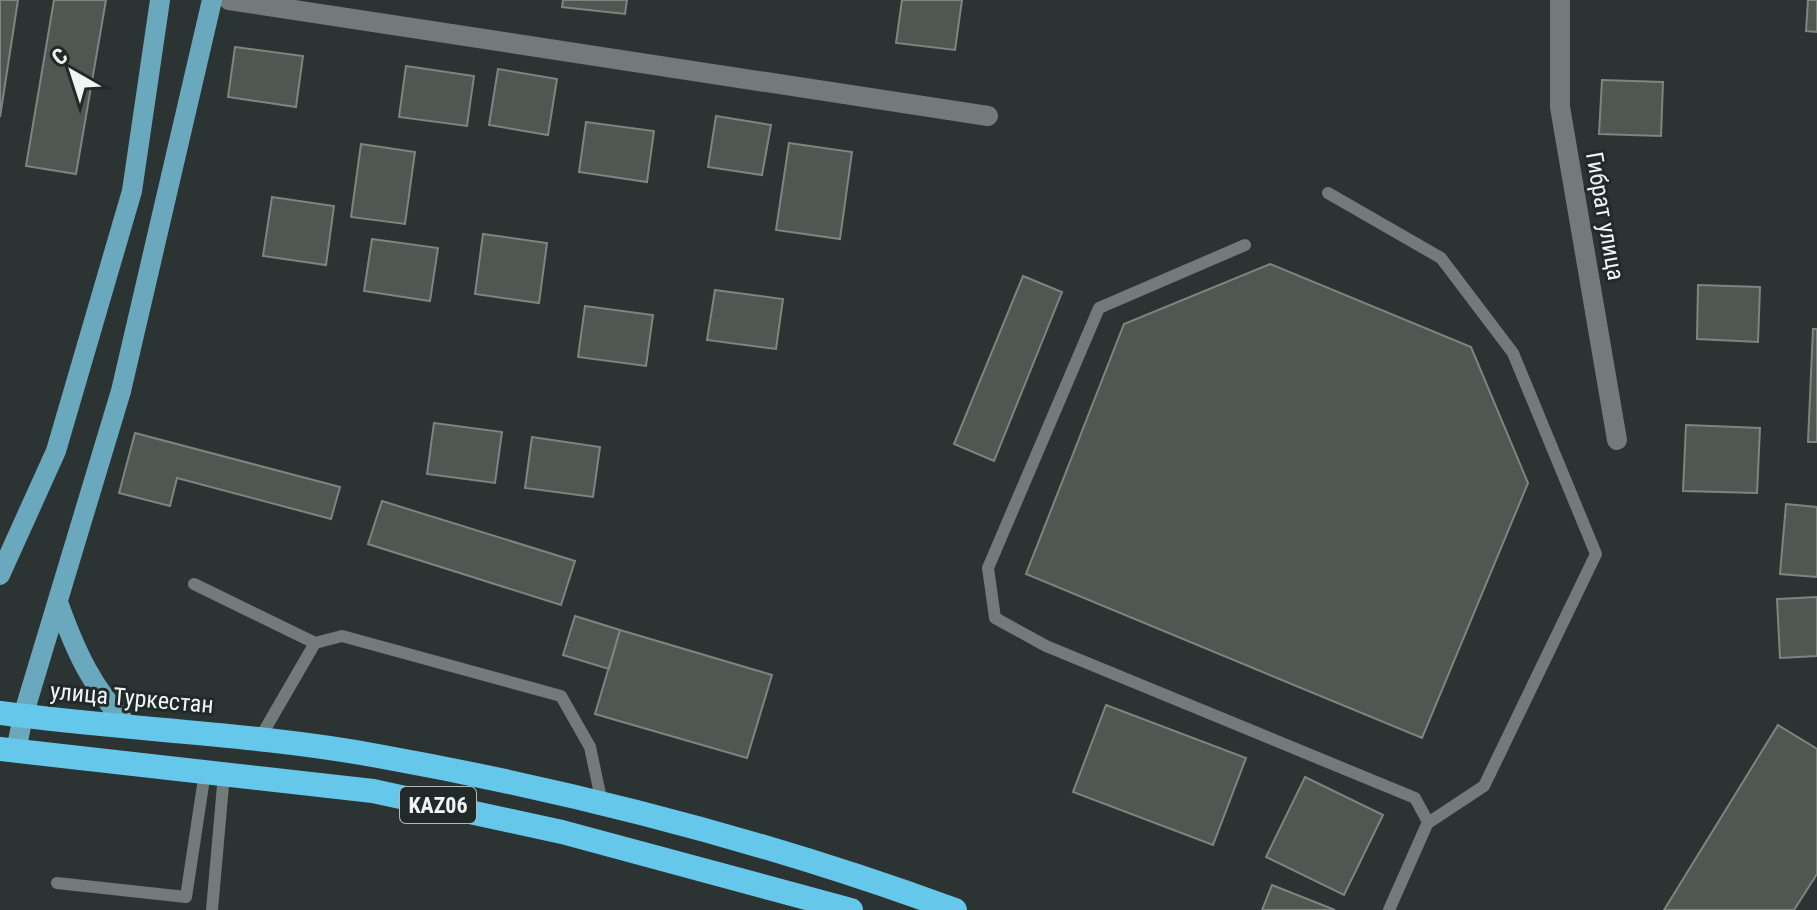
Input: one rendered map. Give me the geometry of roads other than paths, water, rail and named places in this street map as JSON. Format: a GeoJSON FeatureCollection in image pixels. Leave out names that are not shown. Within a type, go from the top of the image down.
{"type":"FeatureCollection","features":[{"type":"Feature","properties":{"kind":"highway","name":"улица Туркестан"},"geometry":{"type":"LineString","coordinates":[[12,715],[260,738]]}},
{"type":"Feature","properties":{"kind":"highway","name":"KАZ06"},"geometry":{"type":"LineString","coordinates":[[260,738],[378,756],[602,806],[833,866],[955,910]]}},
{"type":"Feature","properties":{"kind":"highway","name":"KАZ06"},"geometry":{"type":"LineString","coordinates":[[8,750],[373,791],[533,826],[851,910]]}},
{"type":"Feature","properties":{"kind":"main road"},"geometry":{"type":"LineString","coordinates":[[0,575],[56,451],[132,191],[160,0]]}},
{"type":"Feature","properties":{"kind":"main road"},"geometry":{"type":"LineString","coordinates":[[8,750],[12,715],[59,605],[121,391],[212,0]]}},
{"type":"Feature","properties":{"kind":"main road"},"geometry":{"type":"LineString","coordinates":[[59,605],[85,671],[98,692],[127,725]]}},
{"type":"Feature","properties":{"kind":"street"},"geometry":{"type":"LineString","coordinates":[[229,0],[988,116]]}},
{"type":"Feature","properties":{"kind":"street","name":"Гибрат улица"},"geometry":{"type":"LineString","coordinates":[[1560,0],[1560,107],[1617,440]]}},
{"type":"Feature","properties":{"kind":"lane"},"geometry":{"type":"LineString","coordinates":[[1328,193],[1441,258],[1513,353],[1596,554],[1484,786],[1428,823],[1389,910]]}},
{"type":"Feature","properties":{"kind":"lane"},"geometry":{"type":"LineString","coordinates":[[1245,245],[1099,308],[988,568],[995,618],[1046,646],[1415,798],[1428,823]]}},
{"type":"Feature","properties":{"kind":"lane"},"geometry":{"type":"LineString","coordinates":[[194,584],[315,643],[342,636],[561,696],[590,747],[602,806]]}},
{"type":"Feature","properties":{"kind":"lane"},"geometry":{"type":"LineString","coordinates":[[260,738],[315,643]]}},
{"type":"Feature","properties":{"kind":"lane"},"geometry":{"type":"LineString","coordinates":[[57,883],[186,897],[215,773]]}},
{"type":"Feature","properties":{"kind":"lane"},"geometry":{"type":"LineString","coordinates":[[212,910],[215,773]]}}]}
